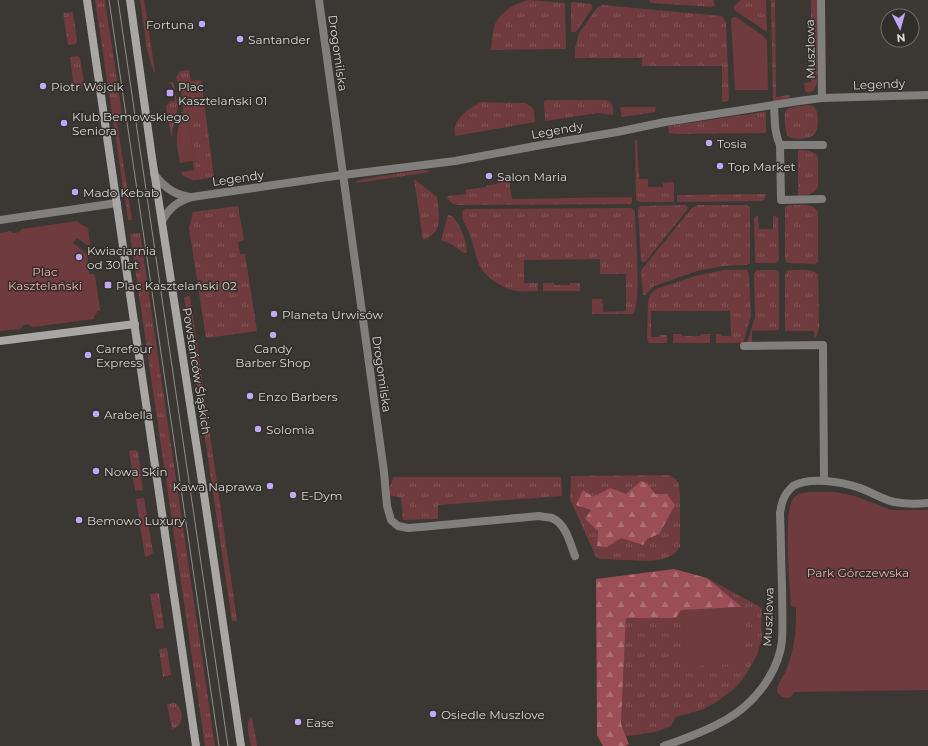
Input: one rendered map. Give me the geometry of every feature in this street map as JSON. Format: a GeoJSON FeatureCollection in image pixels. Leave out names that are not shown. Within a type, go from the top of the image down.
{"type":"FeatureCollection","features":[{"type":"Feature","properties":{"kind":"main road"},"geometry":{"type":"LineString","coordinates":[[86,0],[135,324],[196,746]]}},
{"type":"Feature","properties":{"kind":"main road","name":"Powstańców Śląskich"},"geometry":{"type":"LineString","coordinates":[[130,0],[154,174],[241,746]]}},
{"type":"Feature","properties":{"kind":"main road"},"geometry":{"type":"LineString","coordinates":[[0,341],[135,324]]}},
{"type":"Feature","properties":{"kind":"street","name":"Drogomilska"},"geometry":{"type":"LineString","coordinates":[[319,0],[384,472],[387,506],[391,520],[398,526],[421,528],[539,516],[552,518],[560,524],[567,534],[575,556]]}},
{"type":"Feature","properties":{"kind":"street","name":"Muszlowa"},"geometry":{"type":"LineString","coordinates":[[821,0],[822,98]]}},
{"type":"Feature","properties":{"kind":"street","name":"Legendy"},"geometry":{"type":"LineString","coordinates":[[162,221],[173,206],[192,197],[343,175],[455,161],[665,122],[822,98],[928,95]]}},
{"type":"Feature","properties":{"kind":"street"},"geometry":{"type":"LineString","coordinates":[[774,105],[776,138],[780,145],[781,200],[822,199]]}},
{"type":"Feature","properties":{"kind":"street"},"geometry":{"type":"LineString","coordinates":[[780,145],[823,145]]}},
{"type":"Feature","properties":{"kind":"street","name":"Legendy"},"geometry":{"type":"LineString","coordinates":[[154,174],[165,186],[179,194],[192,197]]}},
{"type":"Feature","properties":{"kind":"street"},"geometry":{"type":"LineString","coordinates":[[0,220],[117,203]]}},
{"type":"Feature","properties":{"kind":"street"},"geometry":{"type":"LineString","coordinates":[[744,346],[823,345],[824,481]]}},
{"type":"Feature","properties":{"kind":"street","name":"Muszlowa"},"geometry":{"type":"LineString","coordinates":[[664,746],[722,722],[743,708],[769,680],[782,642],[780,514],[783,499],[792,487],[806,481],[824,481],[860,488],[881,498],[894,502],[910,504],[928,503]]}},
{"type":"Feature","properties":{"kind":"green space"},"geometry":{"type":"Polygon","coordinates":[[[95,0],[105,0],[122,114],[116,115],[132,220],[128,220],[95,0]]]}},
{"type":"Feature","properties":{"kind":"green space"},"geometry":{"type":"Polygon","coordinates":[[[140,0],[144,0],[155,72],[147,50],[140,0]]]}},
{"type":"Feature","properties":{"kind":"green space"},"geometry":{"type":"Polygon","coordinates":[[[529,0],[565,3],[566,49],[491,50],[493,30],[501,15],[509,8],[529,0]]]}},
{"type":"Feature","properties":{"kind":"green space"},"geometry":{"type":"Polygon","coordinates":[[[649,0],[713,0],[715,5],[713,7],[651,3],[649,0]]]}},
{"type":"Feature","properties":{"kind":"green space"},"geometry":{"type":"Polygon","coordinates":[[[741,0],[766,0],[767,32],[734,10],[734,6],[741,0]]]}},
{"type":"Feature","properties":{"kind":"green space"},"geometry":{"type":"Polygon","coordinates":[[[771,0],[775,0],[776,97],[791,96],[788,99],[773,102],[771,0]]]}},
{"type":"Feature","properties":{"kind":"green space"},"geometry":{"type":"Polygon","coordinates":[[[811,0],[817,0],[817,83],[814,90],[808,93],[805,91],[804,83],[811,82],[811,0]]]}},
{"type":"Feature","properties":{"kind":"green space"},"geometry":{"type":"Polygon","coordinates":[[[571,3],[591,4],[592,7],[576,32],[571,32],[571,3]]]}},
{"type":"Feature","properties":{"kind":"green space"},"geometry":{"type":"Polygon","coordinates":[[[602,5],[722,16],[726,22],[728,101],[722,102],[722,66],[642,66],[642,58],[575,58],[575,48],[579,33],[597,8],[602,5]]]}},
{"type":"Feature","properties":{"kind":"green space"},"geometry":{"type":"Polygon","coordinates":[[[73,12],[77,41],[76,44],[68,45],[63,13],[73,12]]]}},
{"type":"Feature","properties":{"kind":"green space"},"geometry":{"type":"Polygon","coordinates":[[[734,17],[762,35],[767,40],[768,90],[735,90],[731,21],[734,17]]]}},
{"type":"Feature","properties":{"kind":"green space"},"geometry":{"type":"Polygon","coordinates":[[[78,56],[80,58],[84,83],[78,90],[74,90],[70,57],[78,56]]]}},
{"type":"Feature","properties":{"kind":"green space"},"geometry":{"type":"Polygon","coordinates":[[[189,70],[191,81],[201,80],[214,177],[197,180],[184,87],[179,73],[180,71],[189,70]]]}},
{"type":"Feature","properties":{"kind":"green space"},"geometry":{"type":"Polygon","coordinates":[[[179,73],[184,87],[197,180],[192,180],[182,175],[181,172],[194,170],[193,161],[180,163],[178,152],[177,135],[183,107],[181,92],[176,77],[179,73]]]}},
{"type":"Feature","properties":{"kind":"green space"},"geometry":{"type":"Polygon","coordinates":[[[172,81],[178,107],[172,136],[166,106],[171,101],[175,101],[172,84],[169,84],[172,81]]]}},
{"type":"Feature","properties":{"kind":"green space"},"geometry":{"type":"Polygon","coordinates":[[[607,100],[612,104],[613,115],[598,113],[545,121],[544,101],[607,100]]]}},
{"type":"Feature","properties":{"kind":"green space"},"geometry":{"type":"Polygon","coordinates":[[[481,102],[525,103],[533,108],[535,122],[455,136],[455,127],[459,118],[481,102]]]}},
{"type":"Feature","properties":{"kind":"green space"},"geometry":{"type":"Polygon","coordinates":[[[809,105],[815,108],[817,114],[818,126],[816,133],[804,138],[796,139],[789,137],[785,126],[786,110],[788,108],[809,105]]]}},
{"type":"Feature","properties":{"kind":"green space"},"geometry":{"type":"Polygon","coordinates":[[[620,107],[656,107],[655,112],[622,117],[620,107]]]}},
{"type":"Feature","properties":{"kind":"green space"},"geometry":{"type":"Polygon","coordinates":[[[766,112],[765,133],[669,133],[668,126],[766,112]]]}},
{"type":"Feature","properties":{"kind":"green space"},"geometry":{"type":"Polygon","coordinates":[[[635,140],[637,140],[639,179],[648,179],[648,187],[663,187],[663,183],[674,182],[674,202],[640,202],[636,200],[635,140]]]}},
{"type":"Feature","properties":{"kind":"green space"},"geometry":{"type":"Polygon","coordinates":[[[798,150],[807,150],[816,154],[818,158],[818,187],[810,194],[798,196],[798,150]]]}},
{"type":"Feature","properties":{"kind":"green space"},"geometry":{"type":"Polygon","coordinates":[[[422,170],[431,172],[356,183],[357,181],[363,179],[422,170]]]}},
{"type":"Feature","properties":{"kind":"green space"},"geometry":{"type":"Polygon","coordinates":[[[414,179],[437,197],[439,222],[434,233],[430,237],[423,240],[414,179]]]}},
{"type":"Feature","properties":{"kind":"green space"},"geometry":{"type":"Polygon","coordinates":[[[509,181],[512,199],[632,197],[632,202],[631,204],[457,205],[453,204],[447,198],[448,196],[466,194],[465,190],[486,187],[509,181]]]}},
{"type":"Feature","properties":{"kind":"green space"},"geometry":{"type":"Polygon","coordinates":[[[766,194],[765,199],[762,201],[677,202],[677,195],[766,194]]]}},
{"type":"Feature","properties":{"kind":"green space"},"geometry":{"type":"Polygon","coordinates":[[[685,205],[688,207],[687,210],[646,261],[642,262],[639,207],[685,205]]]}},
{"type":"Feature","properties":{"kind":"green space"},"geometry":{"type":"Polygon","coordinates":[[[697,205],[746,205],[750,207],[750,263],[746,265],[723,266],[697,271],[654,286],[645,295],[643,295],[642,269],[692,208],[697,205]]]}},
{"type":"Feature","properties":{"kind":"green space"},"geometry":{"type":"Polygon","coordinates":[[[789,205],[807,205],[814,208],[818,213],[818,262],[815,264],[786,262],[785,207],[789,205]]]}},
{"type":"Feature","properties":{"kind":"green space"},"geometry":{"type":"Polygon","coordinates":[[[238,206],[244,240],[238,242],[240,254],[245,254],[257,331],[206,338],[189,228],[193,212],[238,206]]]}},
{"type":"Feature","properties":{"kind":"green space"},"geometry":{"type":"Polygon","coordinates":[[[630,208],[635,212],[638,282],[636,307],[633,314],[592,314],[592,299],[602,299],[603,312],[626,311],[626,274],[600,274],[600,259],[524,260],[524,283],[538,283],[538,291],[516,291],[500,285],[481,269],[470,234],[462,217],[463,211],[466,209],[630,208]]]}},
{"type":"Feature","properties":{"kind":"green space"},"geometry":{"type":"Polygon","coordinates":[[[448,215],[452,216],[460,228],[466,243],[466,253],[441,240],[448,215]]]}},
{"type":"Feature","properties":{"kind":"green space"},"geometry":{"type":"Polygon","coordinates":[[[758,216],[759,229],[773,229],[773,216],[778,217],[779,259],[776,263],[755,262],[754,218],[758,216]]]}},
{"type":"Feature","properties":{"kind":"green space","name":"Plac Kasztelański"},"geometry":{"type":"Polygon","coordinates":[[[77,221],[88,228],[90,244],[87,245],[77,238],[73,243],[87,254],[89,274],[94,274],[95,276],[100,311],[98,311],[94,316],[94,319],[33,327],[29,324],[23,325],[20,329],[0,331],[0,233],[10,231],[13,233],[19,232],[22,229],[77,221]]]}},
{"type":"Feature","properties":{"kind":"green space"},"geometry":{"type":"Polygon","coordinates":[[[140,233],[215,746],[205,746],[130,234],[140,233]]]}},
{"type":"Feature","properties":{"kind":"green space"},"geometry":{"type":"Polygon","coordinates":[[[724,270],[747,270],[749,274],[751,316],[743,343],[716,343],[716,334],[731,336],[730,311],[651,311],[651,337],[667,335],[667,343],[649,343],[647,338],[648,302],[650,295],[656,289],[695,276],[724,270]]]}},
{"type":"Feature","properties":{"kind":"green space"},"geometry":{"type":"Polygon","coordinates":[[[757,270],[776,270],[779,273],[779,330],[752,331],[752,343],[747,343],[755,317],[754,274],[757,270]]]}},
{"type":"Feature","properties":{"kind":"green space"},"geometry":{"type":"Polygon","coordinates":[[[809,270],[818,275],[819,327],[817,335],[814,339],[814,331],[785,331],[785,275],[787,271],[809,270]]]}},
{"type":"Feature","properties":{"kind":"green space"},"geometry":{"type":"Polygon","coordinates":[[[543,283],[570,285],[570,283],[580,283],[580,291],[543,291],[543,283]]]}},
{"type":"Feature","properties":{"kind":"green space"},"geometry":{"type":"Polygon","coordinates":[[[190,296],[237,621],[232,621],[184,297],[190,296]]]}},
{"type":"Feature","properties":{"kind":"green space"},"geometry":{"type":"Polygon","coordinates":[[[673,334],[682,334],[682,336],[700,336],[701,334],[710,334],[710,343],[673,343],[673,334]]]}},
{"type":"Feature","properties":{"kind":"green space"},"geometry":{"type":"Polygon","coordinates":[[[136,450],[138,452],[143,490],[135,491],[129,451],[136,450]]]}},
{"type":"Feature","properties":{"kind":"green space"},"geometry":{"type":"Polygon","coordinates":[[[669,475],[676,479],[679,484],[680,547],[676,552],[664,559],[649,561],[600,559],[596,557],[570,499],[571,476],[669,475]]]}},
{"type":"Feature","properties":{"kind":"green space"},"geometry":{"type":"Polygon","coordinates":[[[393,477],[561,477],[562,496],[438,505],[438,519],[403,520],[401,498],[388,495],[393,477]]]}},
{"type":"Feature","properties":{"kind":"green space"},"geometry":{"type":"Polygon","coordinates":[[[641,481],[647,483],[655,494],[667,494],[675,505],[659,534],[647,539],[643,545],[621,538],[607,547],[597,546],[598,531],[585,519],[591,510],[576,505],[583,490],[593,497],[610,488],[626,494],[641,481]]]}},
{"type":"Feature","properties":{"kind":"green space","name":"Park Górczewska"},"geometry":{"type":"Polygon","coordinates":[[[809,492],[836,492],[855,496],[891,510],[928,510],[928,690],[794,692],[789,698],[779,695],[777,689],[787,668],[792,652],[796,627],[796,607],[791,606],[788,519],[793,499],[800,494],[809,492]]]}},
{"type":"Feature","properties":{"kind":"green space"},"geometry":{"type":"Polygon","coordinates":[[[144,498],[153,553],[145,557],[136,499],[144,498]]]}},
{"type":"Feature","properties":{"kind":"green space"},"geometry":{"type":"Polygon","coordinates":[[[674,569],[707,578],[742,607],[681,610],[676,618],[626,618],[621,724],[629,744],[625,746],[603,746],[597,735],[596,579],[674,569]]]}},
{"type":"Feature","properties":{"kind":"green space"},"geometry":{"type":"Polygon","coordinates":[[[707,578],[762,608],[761,628],[763,635],[757,655],[745,676],[734,689],[715,703],[701,710],[676,717],[671,726],[656,732],[626,736],[621,724],[626,618],[676,618],[681,610],[741,606],[707,578]]]}},
{"type":"Feature","properties":{"kind":"green space"},"geometry":{"type":"Polygon","coordinates":[[[159,593],[164,628],[156,629],[150,594],[159,593]]]}},
{"type":"Feature","properties":{"kind":"green space"},"geometry":{"type":"Polygon","coordinates":[[[740,607],[744,663],[686,667],[682,611],[740,607]]]}},
{"type":"Feature","properties":{"kind":"green space"},"geometry":{"type":"Polygon","coordinates":[[[167,648],[171,675],[163,677],[159,649],[167,648]]]}},
{"type":"Feature","properties":{"kind":"green space"},"geometry":{"type":"Polygon","coordinates":[[[175,703],[180,709],[182,717],[179,725],[172,729],[167,704],[175,703]]]}},
{"type":"Feature","properties":{"kind":"green space"},"geometry":{"type":"Polygon","coordinates":[[[251,716],[257,746],[251,746],[249,738],[248,723],[251,716]]]}},
{"type":"Feature","properties":{"kind":"tram line"},"geometry":{"type":"LineString","coordinates":[[109,0],[219,746]]}},
{"type":"Feature","properties":{"kind":"tram line"},"geometry":{"type":"LineString","coordinates":[[118,0],[228,746]]}},
{"type":"Feature","properties":{"kind":"place","name":"Fortuna"},"geometry":{"type":"Point","coordinates":[202,24]}},
{"type":"Feature","properties":{"kind":"place","name":"Santander"},"geometry":{"type":"Point","coordinates":[240,39]}},
{"type":"Feature","properties":{"kind":"place","name":"Piotr Wójcik"},"geometry":{"type":"Point","coordinates":[43,86]}},
{"type":"Feature","properties":{"kind":"place","name":"Plac Kasztelański 01"},"geometry":{"type":"Point","coordinates":[170,93]}},
{"type":"Feature","properties":{"kind":"place","name":"Klub Bemowskiego Seniora"},"geometry":{"type":"Point","coordinates":[64,123]}},
{"type":"Feature","properties":{"kind":"place","name":"Tosia"},"geometry":{"type":"Point","coordinates":[709,143]}},
{"type":"Feature","properties":{"kind":"place","name":"Top Market"},"geometry":{"type":"Point","coordinates":[720,166]}},
{"type":"Feature","properties":{"kind":"place","name":"Salon Maria"},"geometry":{"type":"Point","coordinates":[489,176]}},
{"type":"Feature","properties":{"kind":"place","name":"Mado Kebab"},"geometry":{"type":"Point","coordinates":[75,192]}},
{"type":"Feature","properties":{"kind":"place","name":"Kwiaciarnia od 30 lat"},"geometry":{"type":"Point","coordinates":[79,257]}},
{"type":"Feature","properties":{"kind":"place","name":"Plac Kasztelański 02"},"geometry":{"type":"Point","coordinates":[108,285]}},
{"type":"Feature","properties":{"kind":"place","name":"Planeta Urwisów"},"geometry":{"type":"Point","coordinates":[274,314]}},
{"type":"Feature","properties":{"kind":"place","name":"Candy Barber Shop"},"geometry":{"type":"Point","coordinates":[273,335]}},
{"type":"Feature","properties":{"kind":"place","name":"Carrefour Express"},"geometry":{"type":"Point","coordinates":[88,355]}},
{"type":"Feature","properties":{"kind":"place","name":"Enzo Barbers"},"geometry":{"type":"Point","coordinates":[250,396]}},
{"type":"Feature","properties":{"kind":"place","name":"Arabella"},"geometry":{"type":"Point","coordinates":[96,414]}},
{"type":"Feature","properties":{"kind":"place","name":"Solomia"},"geometry":{"type":"Point","coordinates":[258,429]}},
{"type":"Feature","properties":{"kind":"place","name":"Nowa Skin"},"geometry":{"type":"Point","coordinates":[96,471]}},
{"type":"Feature","properties":{"kind":"place","name":"Kawa Naprawa"},"geometry":{"type":"Point","coordinates":[270,486]}},
{"type":"Feature","properties":{"kind":"place","name":"E-Dym"},"geometry":{"type":"Point","coordinates":[293,495]}},
{"type":"Feature","properties":{"kind":"place","name":"Bemowo Luxury"},"geometry":{"type":"Point","coordinates":[79,520]}},
{"type":"Feature","properties":{"kind":"place","name":"Osiedle Muszlove"},"geometry":{"type":"Point","coordinates":[433,714]}},
{"type":"Feature","properties":{"kind":"place","name":"Ease"},"geometry":{"type":"Point","coordinates":[298,722]}}]}
